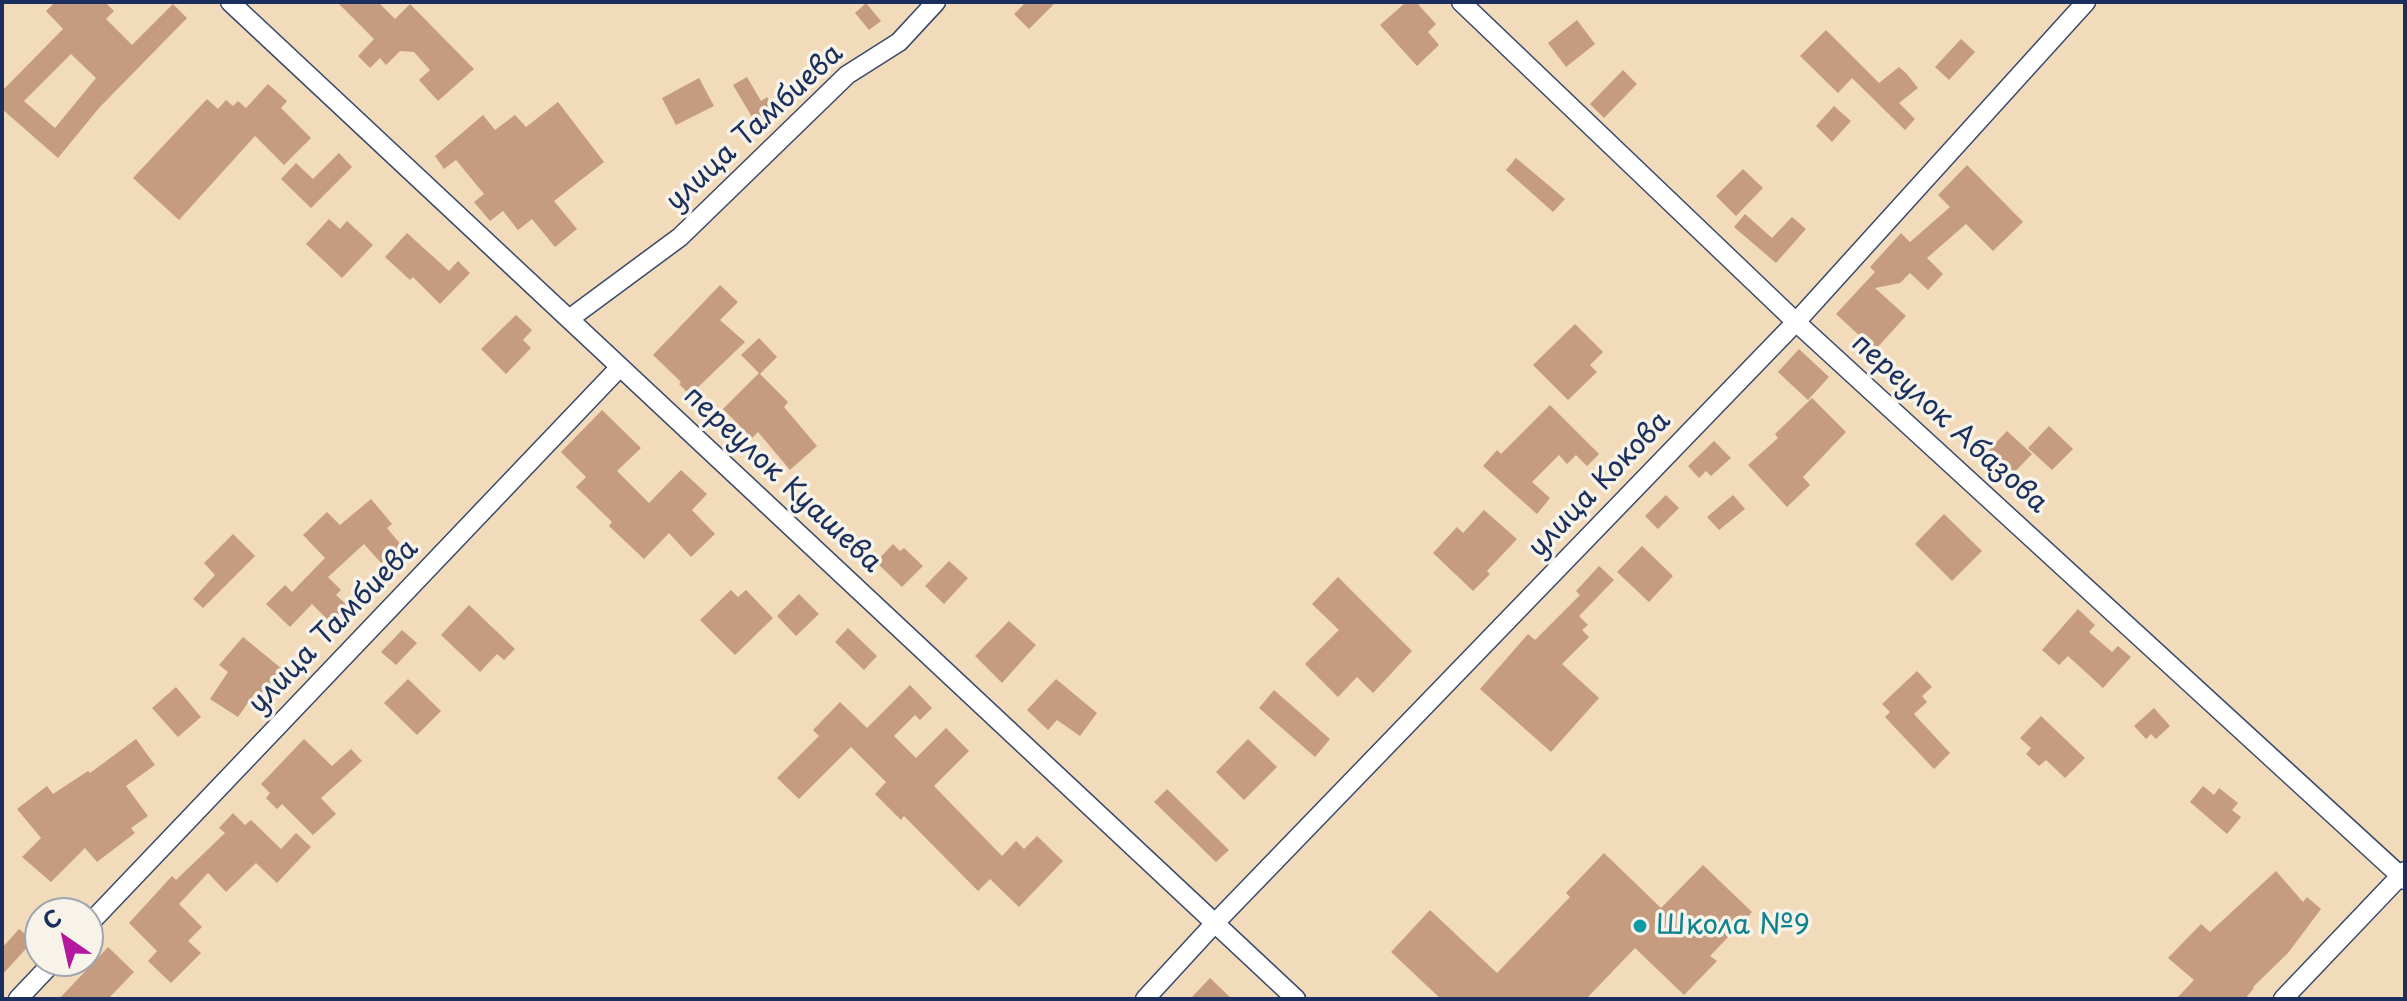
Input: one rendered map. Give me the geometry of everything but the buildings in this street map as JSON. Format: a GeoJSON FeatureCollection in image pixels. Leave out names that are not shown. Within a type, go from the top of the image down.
{"type":"FeatureCollection","features":[{"type":"Feature","properties":{"kind":"street","name":"переулок Куашева"},"geometry":{"type":"LineString","coordinates":[[230,2],[1296,999]]}},
{"type":"Feature","properties":{"kind":"street","name":"улица Тамбиева"},"geometry":{"type":"LineString","coordinates":[[569,319],[680,237],[847,75],[899,42],[936,2]]}},
{"type":"Feature","properties":{"kind":"street","name":"переулок Абазова"},"geometry":{"type":"LineString","coordinates":[[1461,2],[1796,322],[2404,875]]}},
{"type":"Feature","properties":{"kind":"street","name":"улица Кокова"},"geometry":{"type":"LineString","coordinates":[[1145,999],[1796,322],[2086,2]]}},
{"type":"Feature","properties":{"kind":"street","name":"улица Тамбиева"},"geometry":{"type":"LineString","coordinates":[[104,908],[620,367]]}},
{"type":"Feature","properties":{"kind":"street"},"geometry":{"type":"LineString","coordinates":[[2283,999],[2404,875]]}},
{"type":"Feature","properties":{"kind":"street"},"geometry":{"type":"LineString","coordinates":[[18,999],[39,977]]}},
{"type":"Feature","properties":{"kind":"place","name":"Школа №9"},"geometry":{"type":"Point","coordinates":[1640,926]}}]}
